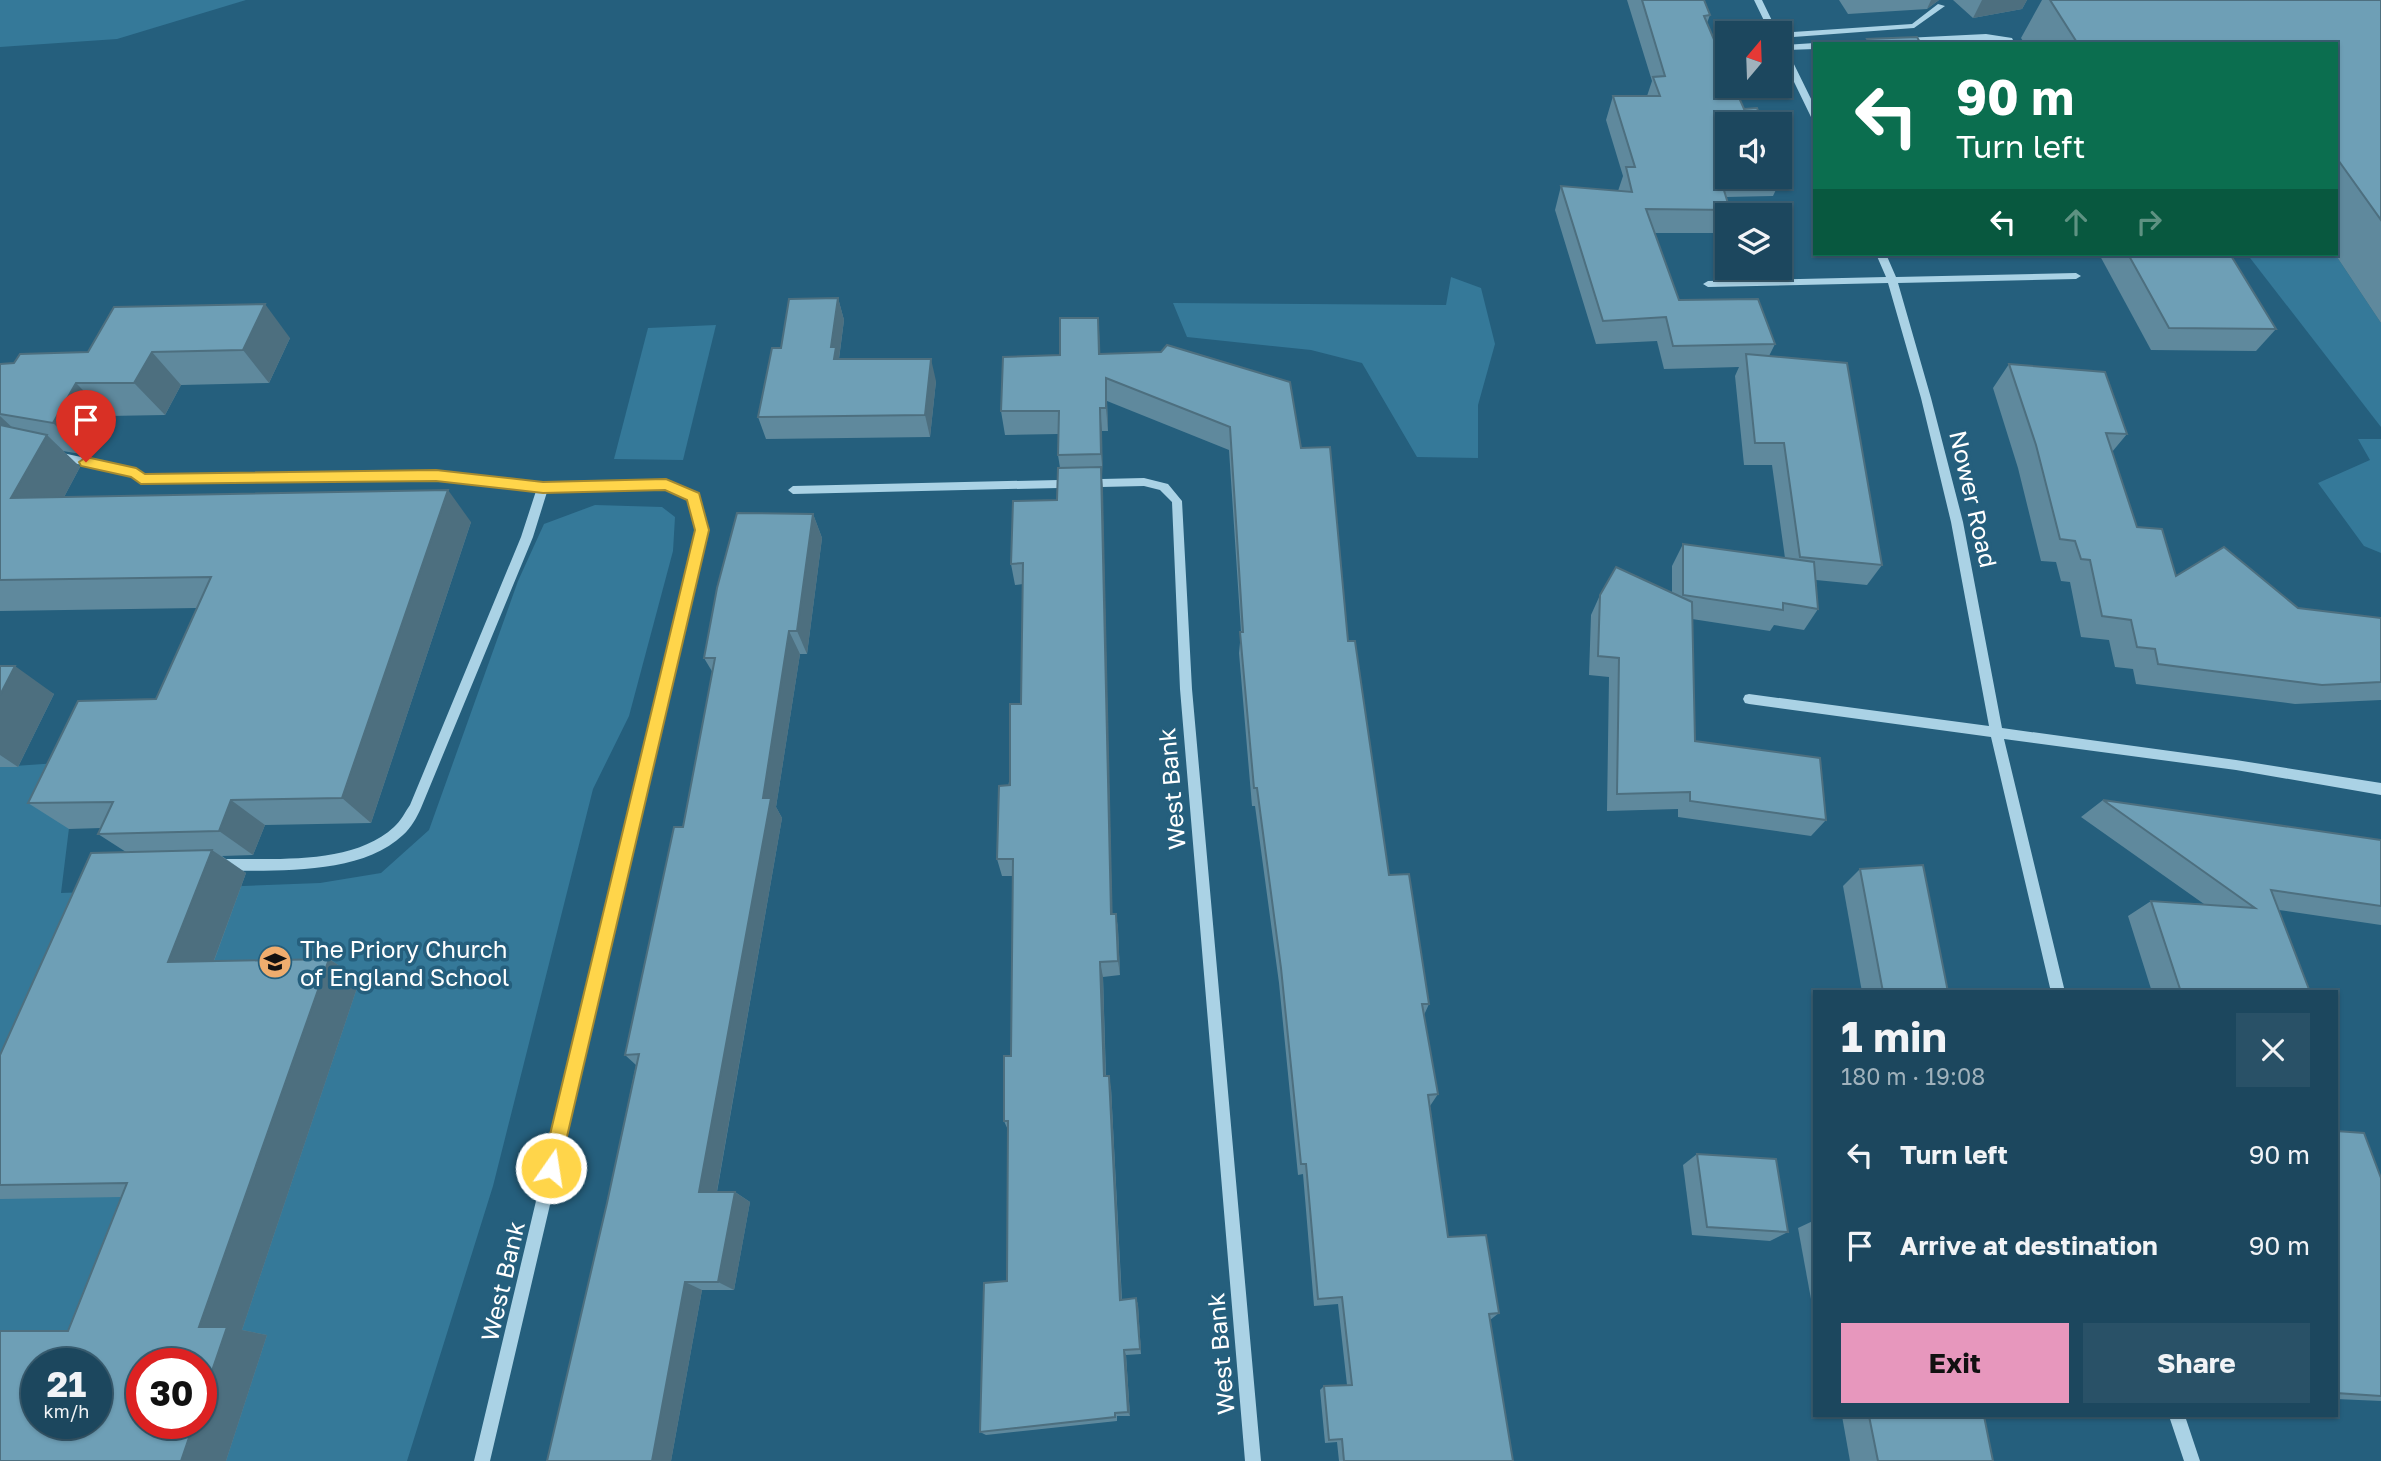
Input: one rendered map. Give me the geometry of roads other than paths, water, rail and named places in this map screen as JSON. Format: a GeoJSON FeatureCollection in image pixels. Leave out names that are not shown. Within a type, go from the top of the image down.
{"type":"FeatureCollection","features":[{"type":"Feature","properties":{"kind":"street"},"geometry":{"type":"LineString","coordinates":[[1759,0],[1769,21]]}},
{"type":"Feature","properties":{"kind":"street"},"geometry":{"type":"LineString","coordinates":[[1792,34],[1914,26],[1941,6]]}},
{"type":"Feature","properties":{"kind":"street"},"geometry":{"type":"LineString","coordinates":[[1893,42],[1986,37],[2010,42]]}},
{"type":"Feature","properties":{"kind":"street"},"geometry":{"type":"LineString","coordinates":[[1792,46],[1813,46]]}},
{"type":"Feature","properties":{"kind":"street"},"geometry":{"type":"LineString","coordinates":[[1792,69],[1813,113]]}},
{"type":"Feature","properties":{"kind":"street","name":"Nower Road"},"geometry":{"type":"LineString","coordinates":[[1882,256],[1891,277],[1957,522],[1997,735],[2058,990]]}},
{"type":"Feature","properties":{"kind":"street"},"geometry":{"type":"LineString","coordinates":[[1708,284],[1891,277],[2076,276]]}},
{"type":"Feature","properties":{"kind":"street"},"geometry":{"type":"LineString","coordinates":[[48,454],[136,473],[141,479],[436,475],[543,488],[527,537],[415,808],[397,834],[359,853],[321,862],[208,865]]}},
{"type":"Feature","properties":{"kind":"street","name":"West Bank"},"geometry":{"type":"LineString","coordinates":[[793,490],[1144,482],[1164,487],[1177,501],[1187,703],[1253,1461]]}},
{"type":"Feature","properties":{"kind":"street","name":"West Bank"},"geometry":{"type":"LineString","coordinates":[[482,1461],[702,530],[694,497],[666,484],[543,488]]}},
{"type":"Feature","properties":{"kind":"street"},"geometry":{"type":"LineString","coordinates":[[1749,699],[1997,735],[2236,765],[2381,789]]}},
{"type":"Feature","properties":{"kind":"street"},"geometry":{"type":"LineString","coordinates":[[2177,1417],[2192,1461]]}},
{"type":"Feature","properties":{"kind":"place","name":"The Priory Church of England School"},"geometry":{"type":"Point","coordinates":[275,962]}}]}
